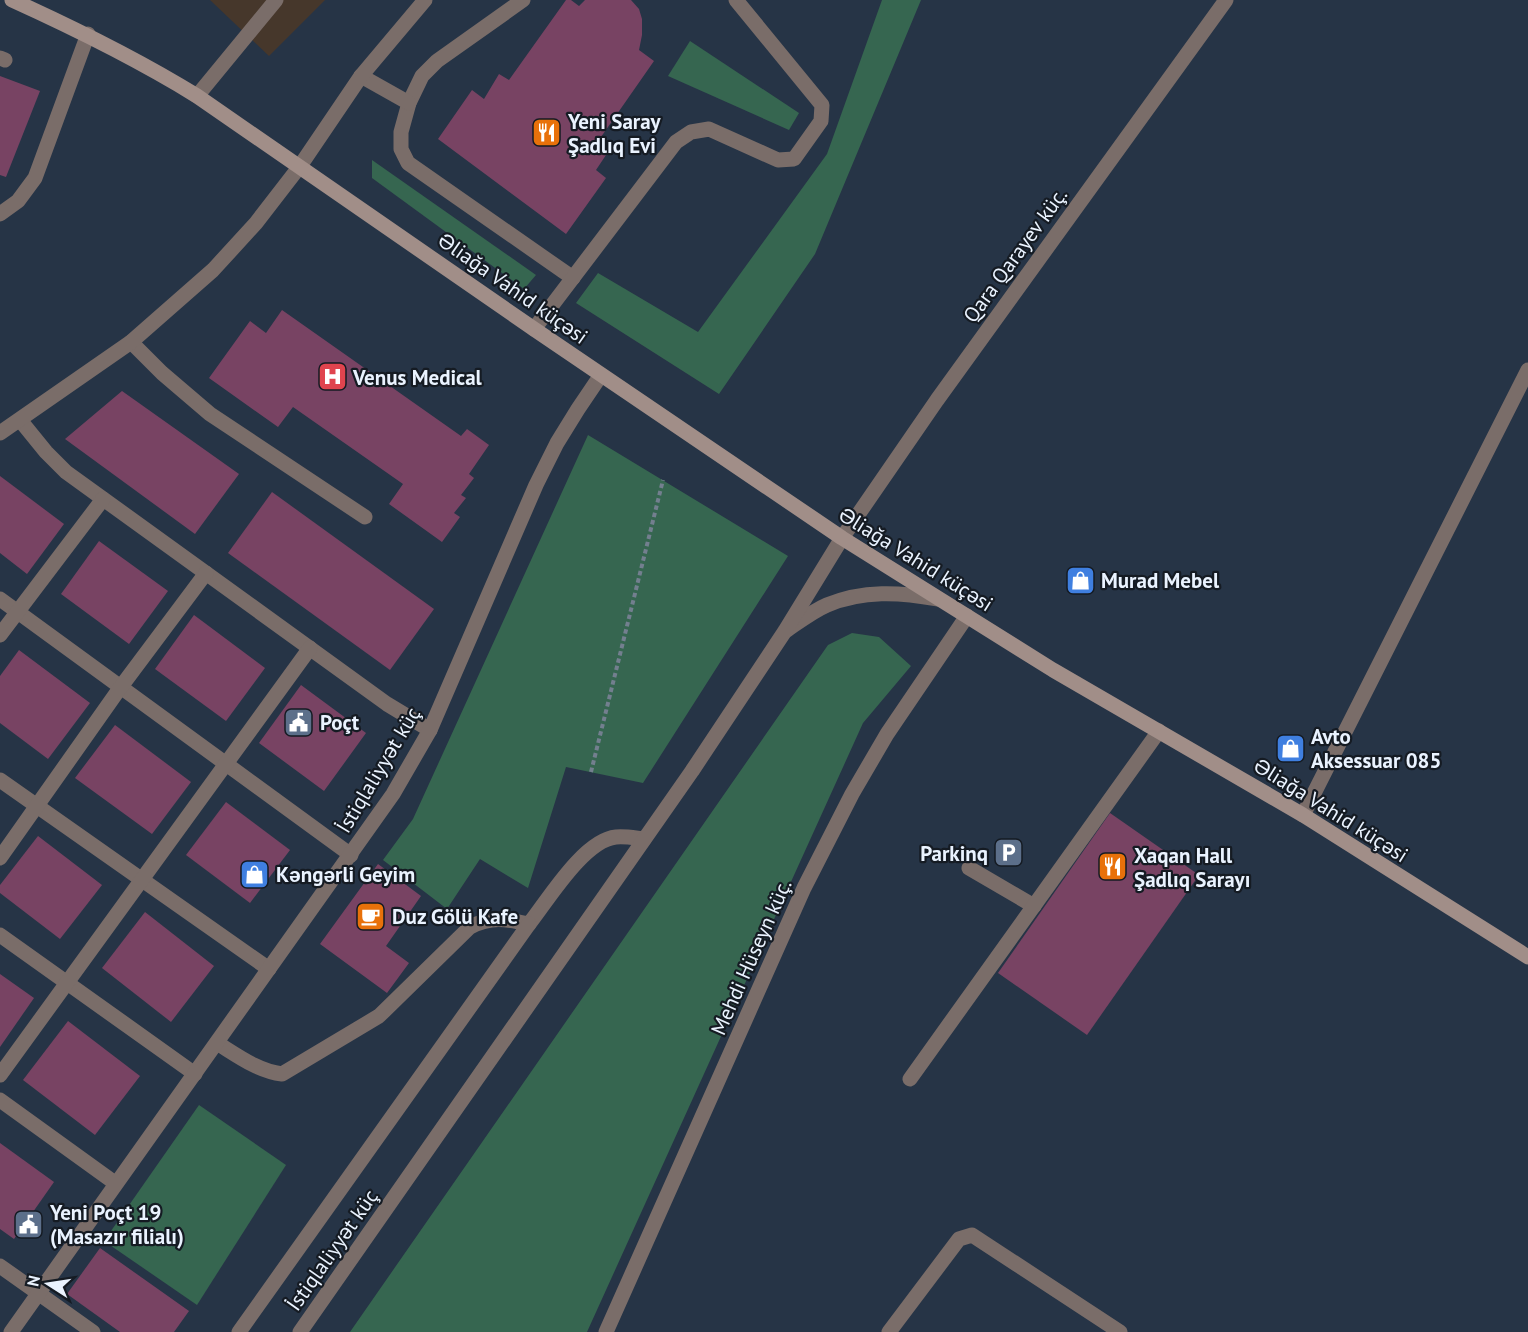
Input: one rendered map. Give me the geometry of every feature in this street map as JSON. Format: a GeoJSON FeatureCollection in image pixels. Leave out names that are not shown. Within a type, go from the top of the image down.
{"type":"FeatureCollection","features":[{"type":"Feature","properties":{"kind":"main road","name":"Əliağa Vahid küçəsi"},"geometry":{"type":"LineString","coordinates":[[12,0],[88,34],[147,65],[197,96],[842,538],[1053,670],[1303,815],[1528,957]]}},
{"type":"Feature","properties":{"kind":"street"},"geometry":{"type":"LineString","coordinates":[[197,96],[276,0]]}},
{"type":"Feature","properties":{"kind":"street"},"geometry":{"type":"LineString","coordinates":[[0,433],[131,342],[213,270],[256,222],[300,166],[361,76],[425,0]]}},
{"type":"Feature","properties":{"kind":"street"},"geometry":{"type":"LineString","coordinates":[[524,0],[437,62],[422,76],[409,103],[401,132],[401,149],[408,163],[573,278]]}},
{"type":"Feature","properties":{"kind":"street"},"geometry":{"type":"LineString","coordinates":[[534,329],[676,142],[691,132],[709,129],[778,160],[794,159],[821,121],[822,105],[736,0]]}},
{"type":"Feature","properties":{"kind":"street","name":"Qara Qarayev küç."},"geometry":{"type":"LineString","coordinates":[[842,538],[937,400],[1226,0]]}},
{"type":"Feature","properties":{"kind":"street"},"geometry":{"type":"LineString","coordinates":[[0,214],[18,201],[35,178],[88,34]]}},
{"type":"Feature","properties":{"kind":"street"},"geometry":{"type":"LineString","coordinates":[[361,76],[409,103]]}},
{"type":"Feature","properties":{"kind":"street"},"geometry":{"type":"LineString","coordinates":[[131,342],[162,373],[210,414],[365,517]]}},
{"type":"Feature","properties":{"kind":"street"},"geometry":{"type":"LineString","coordinates":[[1303,815],[1528,370]]}},
{"type":"Feature","properties":{"kind":"street","name":"İstiqlaliyyət küç"},"geometry":{"type":"LineString","coordinates":[[11,1332],[393,794],[430,730],[536,485],[567,426],[602,375]]}},
{"type":"Feature","properties":{"kind":"street"},"geometry":{"type":"LineString","coordinates":[[20,420],[66,472],[387,704],[430,730]]}},
{"type":"Feature","properties":{"kind":"street"},"geometry":{"type":"LineString","coordinates":[[0,635],[103,499]]}},
{"type":"Feature","properties":{"kind":"street","name":"İstiqlaliyyət küç"},"geometry":{"type":"LineString","coordinates":[[300,1332],[644,839],[785,631],[842,538]]}},
{"type":"Feature","properties":{"kind":"street"},"geometry":{"type":"LineString","coordinates":[[0,858],[120,688],[206,573]]}},
{"type":"Feature","properties":{"kind":"street"},"geometry":{"type":"LineString","coordinates":[[785,631],[825,606],[843,599],[882,592],[907,593],[939,599]]}},
{"type":"Feature","properties":{"kind":"street"},"geometry":{"type":"LineString","coordinates":[[0,599],[351,855]]}},
{"type":"Feature","properties":{"kind":"street","name":"Mehdi Hüseyn küç."},"geometry":{"type":"LineString","coordinates":[[606,1332],[815,867],[852,794],[887,734],[967,616]]}},
{"type":"Feature","properties":{"kind":"street"},"geometry":{"type":"LineString","coordinates":[[0,1074],[310,648]]}},
{"type":"Feature","properties":{"kind":"street"},"geometry":{"type":"LineString","coordinates":[[910,1079],[1159,731]]}},
{"type":"Feature","properties":{"kind":"street"},"geometry":{"type":"LineString","coordinates":[[0,780],[269,969]]}},
{"type":"Feature","properties":{"kind":"street"},"geometry":{"type":"LineString","coordinates":[[239,1332],[529,924],[580,859],[600,842],[616,837],[644,839]]}},
{"type":"Feature","properties":{"kind":"street"},"geometry":{"type":"LineString","coordinates":[[969,868],[1034,906]]}},
{"type":"Feature","properties":{"kind":"street"},"geometry":{"type":"LineString","coordinates":[[217,1043],[258,1067],[282,1074],[379,1016],[470,927],[483,920],[509,920],[529,924]]}},
{"type":"Feature","properties":{"kind":"street"},"geometry":{"type":"LineString","coordinates":[[0,934],[195,1074]]}},
{"type":"Feature","properties":{"kind":"street"},"geometry":{"type":"LineString","coordinates":[[0,1100],[115,1183]]}},
{"type":"Feature","properties":{"kind":"street"},"geometry":{"type":"LineString","coordinates":[[889,1332],[959,1239],[972,1235],[1120,1332]]}},
{"type":"Feature","properties":{"kind":"street"},"geometry":{"type":"LineString","coordinates":[[0,1266],[93,1332]]}},
{"type":"Feature","properties":{"kind":"path"},"geometry":{"type":"LineString","coordinates":[[591,772],[663,480]]}},
{"type":"Feature","properties":{"kind":"shaded area"},"geometry":{"type":"Polygon","coordinates":[[[210,0],[325,0],[269,56],[210,0]]]}},
{"type":"Feature","properties":{"kind":"green space"},"geometry":{"type":"Polygon","coordinates":[[[882,0],[921,0],[815,254],[719,394],[576,303],[598,273],[698,332],[827,154],[882,0]]]}},
{"type":"Feature","properties":{"kind":"green space"},"geometry":{"type":"Polygon","coordinates":[[[690,41],[799,113],[789,130],[668,76],[690,41]]]}},
{"type":"Feature","properties":{"kind":"green space"},"geometry":{"type":"Polygon","coordinates":[[[372,160],[536,275],[524,289],[372,178],[372,160]]]}},
{"type":"Feature","properties":{"kind":"green space"},"geometry":{"type":"Polygon","coordinates":[[[588,435],[788,556],[643,783],[566,767],[528,888],[480,859],[447,909],[383,860],[413,819],[588,435]]]}},
{"type":"Feature","properties":{"kind":"green space"},"geometry":{"type":"Polygon","coordinates":[[[852,633],[879,637],[911,666],[863,723],[587,1332],[350,1332],[828,645],[852,633]]]}},
{"type":"Feature","properties":{"kind":"green space"},"geometry":{"type":"Polygon","coordinates":[[[199,1105],[286,1165],[197,1305],[104,1241],[199,1105]]]}},
{"type":"Feature","properties":{"kind":"building"},"geometry":{"type":"Polygon","coordinates":[[[566,0],[571,0],[579,6],[585,0],[631,0],[639,9],[642,19],[639,50],[654,61],[601,137],[612,146],[596,170],[606,178],[566,234],[438,139],[472,90],[484,99],[499,74],[509,80],[566,0]]]}},
{"type":"Feature","properties":{"kind":"building"},"geometry":{"type":"Polygon","coordinates":[[[0,76],[40,91],[6,177],[0,175],[0,76]]]}},
{"type":"Feature","properties":{"kind":"building"},"geometry":{"type":"Polygon","coordinates":[[[282,310],[461,436],[467,429],[489,445],[469,474],[474,478],[461,495],[466,498],[454,513],[460,517],[442,542],[389,504],[403,484],[293,407],[278,427],[209,378],[250,321],[266,333],[282,310]]]}},
{"type":"Feature","properties":{"kind":"building"},"geometry":{"type":"Polygon","coordinates":[[[122,391],[239,474],[195,534],[65,439],[122,391]]]}},
{"type":"Feature","properties":{"kind":"building"},"geometry":{"type":"Polygon","coordinates":[[[0,476],[64,524],[27,574],[0,553],[0,476]]]}},
{"type":"Feature","properties":{"kind":"building"},"geometry":{"type":"Polygon","coordinates":[[[272,492],[434,609],[390,670],[228,553],[272,492]]]}},
{"type":"Feature","properties":{"kind":"building"},"geometry":{"type":"Polygon","coordinates":[[[99,541],[168,591],[129,644],[61,594],[99,541]]]}},
{"type":"Feature","properties":{"kind":"building"},"geometry":{"type":"Polygon","coordinates":[[[194,615],[265,668],[226,721],[155,669],[194,615]]]}},
{"type":"Feature","properties":{"kind":"building"},"geometry":{"type":"Polygon","coordinates":[[[19,650],[90,703],[48,759],[0,723],[0,676],[19,650]]]}},
{"type":"Feature","properties":{"kind":"building"},"geometry":{"type":"Polygon","coordinates":[[[301,685],[366,733],[324,791],[259,743],[301,685]]]}},
{"type":"Feature","properties":{"kind":"building"},"geometry":{"type":"Polygon","coordinates":[[[115,725],[191,782],[152,834],[75,778],[115,725]]]}},
{"type":"Feature","properties":{"kind":"building"},"geometry":{"type":"Polygon","coordinates":[[[226,802],[290,850],[250,903],[186,855],[226,802]]]}},
{"type":"Feature","properties":{"kind":"building"},"geometry":{"type":"Polygon","coordinates":[[[1110,813],[1199,875],[1087,1035],[998,973],[1110,813]]]}},
{"type":"Feature","properties":{"kind":"building"},"geometry":{"type":"Polygon","coordinates":[[[38,836],[102,885],[60,939],[0,893],[0,885],[38,836]]]}},
{"type":"Feature","properties":{"kind":"building"},"geometry":{"type":"Polygon","coordinates":[[[378,864],[421,896],[386,946],[409,963],[387,993],[320,944],[378,864]]]}},
{"type":"Feature","properties":{"kind":"building"},"geometry":{"type":"Polygon","coordinates":[[[145,912],[214,966],[171,1022],[102,968],[145,912]]]}},
{"type":"Feature","properties":{"kind":"building"},"geometry":{"type":"Polygon","coordinates":[[[0,974],[34,998],[0,1047],[0,974]]]}},
{"type":"Feature","properties":{"kind":"building"},"geometry":{"type":"Polygon","coordinates":[[[68,1021],[140,1076],[95,1135],[23,1080],[68,1021]]]}},
{"type":"Feature","properties":{"kind":"building"},"geometry":{"type":"Polygon","coordinates":[[[0,1143],[54,1182],[14,1239],[0,1229],[0,1143]]]}},
{"type":"Feature","properties":{"kind":"building"},"geometry":{"type":"Polygon","coordinates":[[[100,1248],[189,1311],[174,1332],[120,1332],[67,1294],[100,1248]]]}},
{"type":"Feature","properties":{"kind":"place","name":"Yeni Saray Şadlıq Evi"},"geometry":{"type":"Point","coordinates":[547,133]}},
{"type":"Feature","properties":{"kind":"place","name":"Venus Medical"},"geometry":{"type":"Point","coordinates":[332,377]}},
{"type":"Feature","properties":{"kind":"place","name":"Murad Mebel"},"geometry":{"type":"Point","coordinates":[1080,580]}},
{"type":"Feature","properties":{"kind":"place","name":"Poçt"},"geometry":{"type":"Point","coordinates":[299,722]}},
{"type":"Feature","properties":{"kind":"place","name":"Avto Aksessuar 085"},"geometry":{"type":"Point","coordinates":[1290,748]}},
{"type":"Feature","properties":{"kind":"place","name":"Parkinq"},"geometry":{"type":"Point","coordinates":[1009,853]}},
{"type":"Feature","properties":{"kind":"place","name":"Xaqan Hall Şadlıq Sarayı"},"geometry":{"type":"Point","coordinates":[1113,867]}},
{"type":"Feature","properties":{"kind":"place","name":"Kəngərli Geyim"},"geometry":{"type":"Point","coordinates":[255,874]}},
{"type":"Feature","properties":{"kind":"place","name":"Duz Gölü Kafe"},"geometry":{"type":"Point","coordinates":[371,916]}},
{"type":"Feature","properties":{"kind":"place","name":"Yeni Poçt 19 (Masazır filialı)"},"geometry":{"type":"Point","coordinates":[29,1224]}}]}
